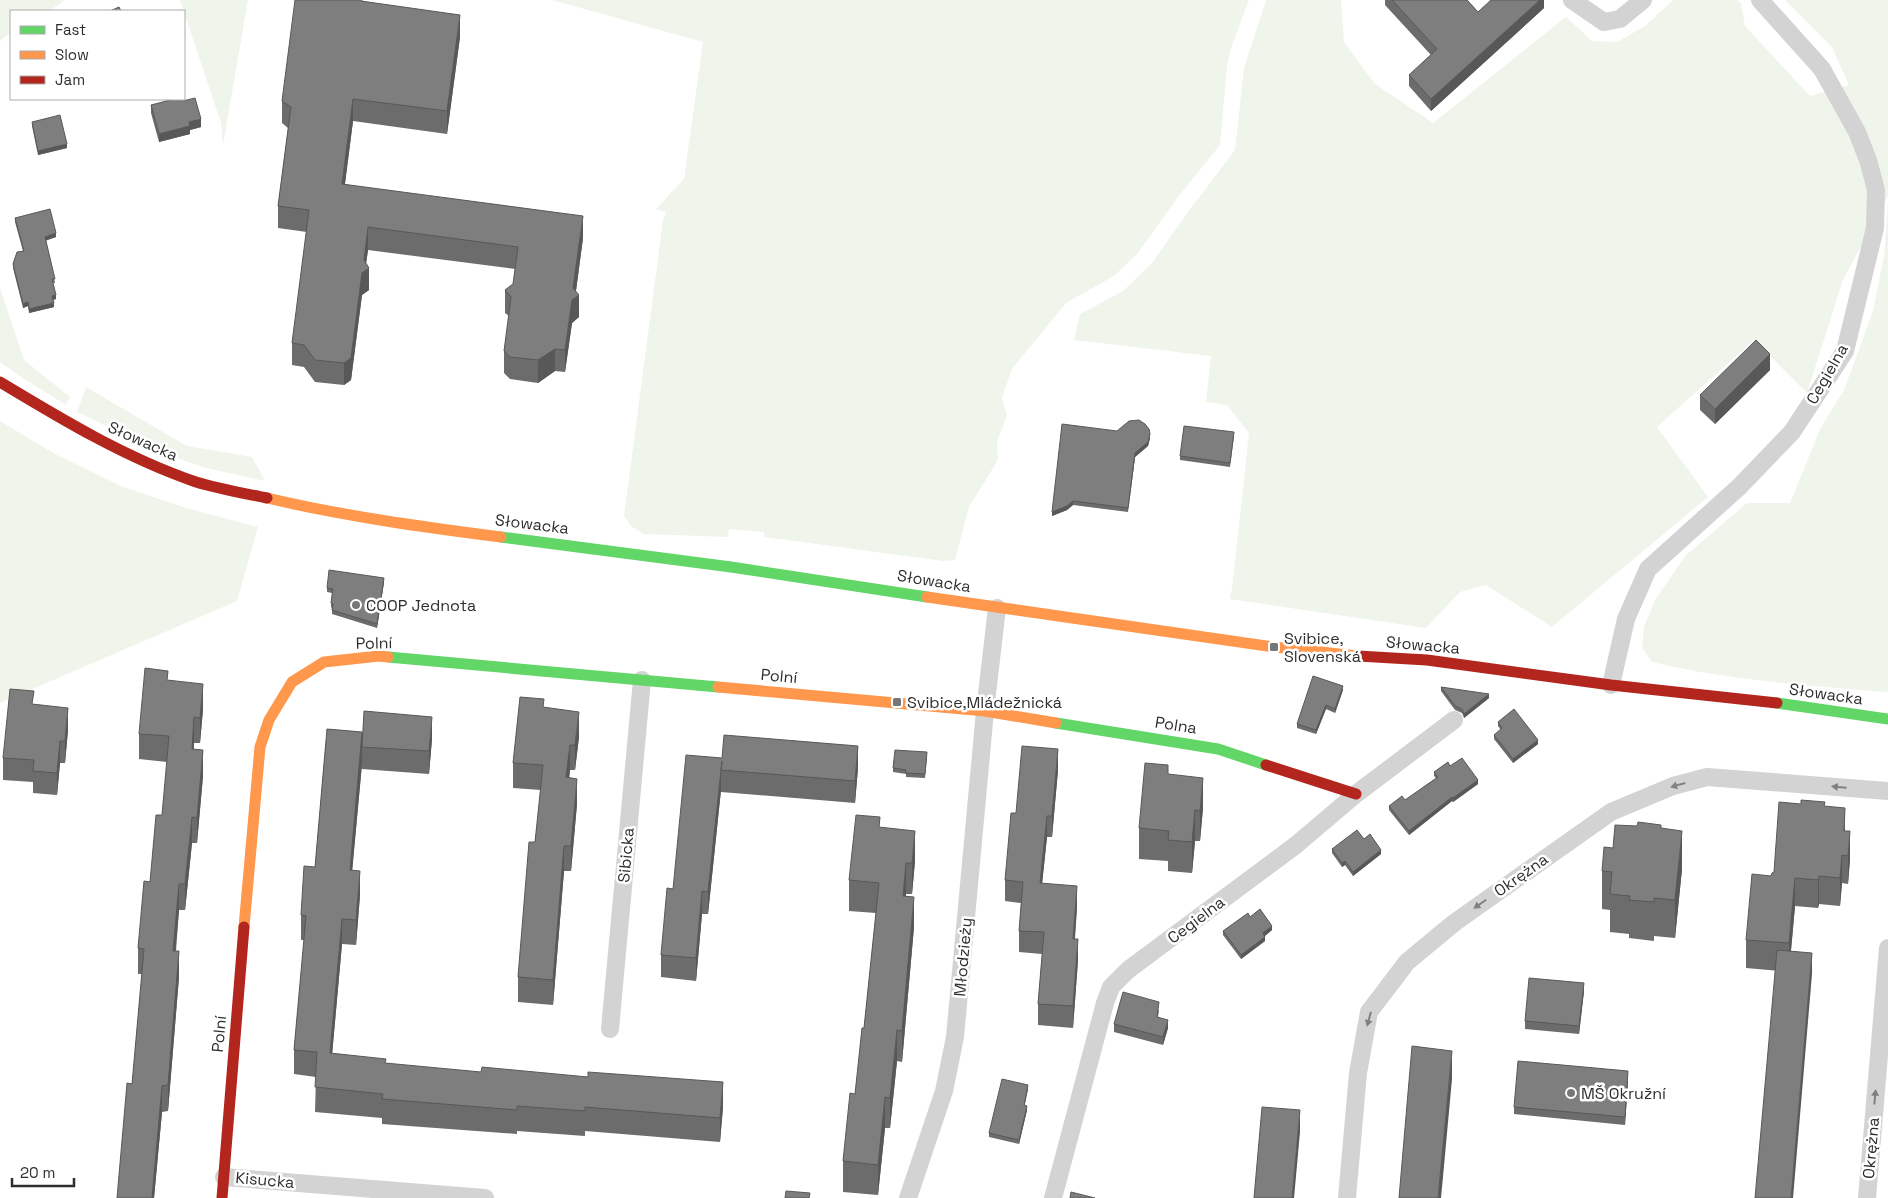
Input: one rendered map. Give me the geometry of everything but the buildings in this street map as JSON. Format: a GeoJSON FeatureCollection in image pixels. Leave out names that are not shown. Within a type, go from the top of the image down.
{"type":"FeatureCollection","features":[{"type":"Feature","properties":{"kind":"street"},"geometry":{"type":"LineString","coordinates":[[1572,0],[1604,22],[1620,19],[1643,0]]}},
{"type":"Feature","properties":{"kind":"street","name":"Cegielna"},"geometry":{"type":"LineString","coordinates":[[1611,684],[1626,619],[1648,569],[1739,487],[1792,432],[1845,351],[1875,228],[1876,190],[1858,132],[1822,69],[1760,0]]}},
{"type":"Feature","properties":{"kind":"street","name":"Słowacka"},"geometry":{"type":"LineString","coordinates":[[0,382],[65,422],[124,452],[197,482],[317,510],[405,525],[731,567],[996,608],[1274,647],[1351,656],[1427,660],[1752,700],[1888,719]]}},
{"type":"Feature","properties":{"kind":"street","name":"Młodzieży"},"geometry":{"type":"LineString","coordinates":[[908,1198],[944,1091],[955,1037],[996,608]]}},
{"type":"Feature","properties":{"kind":"street","name":"Polní"},"geometry":{"type":"LineString","coordinates":[[222,1198],[260,747],[269,720],[292,682],[324,662],[379,656],[985,710]]}},
{"type":"Feature","properties":{"kind":"street","name":"Sibicka"},"geometry":{"type":"LineString","coordinates":[[610,1029],[642,680]]}},
{"type":"Feature","properties":{"kind":"street","name":"Polna"},"geometry":{"type":"LineString","coordinates":[[985,710],[1218,749],[1356,794]]}},
{"type":"Feature","properties":{"kind":"street","name":"Cegielna"},"geometry":{"type":"LineString","coordinates":[[1053,1198],[1105,1003],[1111,987],[1128,970],[1296,845],[1356,794],[1454,720]]}},
{"type":"Feature","properties":{"kind":"street","name":"Okrężna"},"geometry":{"type":"LineString","coordinates":[[1347,1198],[1358,1073],[1369,1012],[1407,962],[1454,923],[1611,812],[1673,786],[1707,777],[1888,791]]}},
{"type":"Feature","properties":{"kind":"street","name":"Okrężna"},"geometry":{"type":"LineString","coordinates":[[1867,1198],[1888,948]]}},
{"type":"Feature","properties":{"kind":"street","name":"Kisucka"},"geometry":{"type":"LineString","coordinates":[[224,1177],[485,1198]]}},
{"type":"Feature","properties":{"kind":"shaded area"},"geometry":{"type":"Polygon","coordinates":[[[0,0],[65,0],[50,10],[10,10],[10,33],[0,41],[0,0]]]}},
{"type":"Feature","properties":{"kind":"shaded area"},"geometry":{"type":"Polygon","coordinates":[[[180,0],[248,0],[223,145],[221,123],[185,15],[185,10],[180,0]]]}},
{"type":"Feature","properties":{"kind":"shaded area"},"geometry":{"type":"Polygon","coordinates":[[[552,0],[1249,0],[1231,48],[1227,67],[1220,145],[1178,197],[1137,254],[1114,276],[1066,303],[1012,369],[1002,398],[1007,416],[997,441],[998,460],[969,507],[955,560],[943,561],[765,537],[764,532],[729,529],[728,537],[643,534],[631,526],[624,516],[663,220],[666,212],[656,209],[684,179],[703,42],[552,0]]]}},
{"type":"Feature","properties":{"kind":"shaded area"},"geometry":{"type":"Polygon","coordinates":[[[1266,0],[1341,0],[1344,42],[1375,84],[1433,123],[1566,17],[1592,41],[1617,42],[1645,26],[1673,0],[1737,0],[1741,3],[1745,26],[1810,96],[1849,85],[1832,47],[1785,0],[1888,0],[1888,196],[1843,280],[1807,393],[1754,340],[1657,427],[1708,497],[1552,627],[1486,585],[1460,592],[1426,628],[1230,599],[1249,433],[1227,405],[1206,402],[1211,356],[1074,340],[1080,314],[1123,291],[1152,263],[1235,150],[1244,68],[1266,0]]]}},
{"type":"Feature","properties":{"kind":"shaded area"},"geometry":{"type":"Polygon","coordinates":[[[1888,203],[1888,692],[1739,678],[1652,662],[1642,648],[1644,626],[1655,600],[1686,555],[1747,503],[1790,503],[1821,427],[1844,390],[1873,311],[1884,256],[1888,203]]]}},
{"type":"Feature","properties":{"kind":"shaded area"},"geometry":{"type":"Polygon","coordinates":[[[0,288],[24,360],[70,397],[66,405],[0,362],[0,288]]]}},
{"type":"Feature","properties":{"kind":"shaded area"},"geometry":{"type":"Polygon","coordinates":[[[86,387],[187,446],[252,457],[265,481],[206,468],[168,455],[77,412],[86,387]]]}},
{"type":"Feature","properties":{"kind":"shaded area"},"geometry":{"type":"Polygon","coordinates":[[[0,421],[55,454],[121,486],[186,508],[258,527],[237,601],[0,703],[0,421]]]}},
{"type":"Feature","properties":{"kind":"traffic: fast"},"geometry":{"type":"LineString","coordinates":[[501,537],[731,567],[927,597]]}},
{"type":"Feature","properties":{"kind":"traffic: fast"},"geometry":{"type":"LineString","coordinates":[[388,657],[718,687]]}},
{"type":"Feature","properties":{"kind":"traffic: fast"},"geometry":{"type":"LineString","coordinates":[[1777,703],[1888,719]]}},
{"type":"Feature","properties":{"kind":"traffic: fast"},"geometry":{"type":"LineString","coordinates":[[1056,723],[1218,749],[1266,765]]}},
{"type":"Feature","properties":{"kind":"traffic: slow"},"geometry":{"type":"LineString","coordinates":[[267,498],[383,520],[501,537]]}},
{"type":"Feature","properties":{"kind":"traffic: slow"},"geometry":{"type":"LineString","coordinates":[[927,597],[1274,647],[1358,656]]}},
{"type":"Feature","properties":{"kind":"traffic: slow"},"geometry":{"type":"LineString","coordinates":[[244,927],[260,747],[269,720],[292,682],[324,662],[379,656],[388,657]]}},
{"type":"Feature","properties":{"kind":"traffic: slow"},"geometry":{"type":"LineString","coordinates":[[718,687],[985,711],[1056,723]]}},
{"type":"Feature","properties":{"kind":"traffic: jam"},"geometry":{"type":"LineString","coordinates":[[0,382],[71,424],[145,462],[196,482],[267,498]]}},
{"type":"Feature","properties":{"kind":"traffic: jam"},"geometry":{"type":"LineString","coordinates":[[1358,656],[1427,660],[1611,685],[1777,703]]}},
{"type":"Feature","properties":{"kind":"traffic: jam"},"geometry":{"type":"LineString","coordinates":[[1266,765],[1356,794]]}},
{"type":"Feature","properties":{"kind":"traffic: jam"},"geometry":{"type":"LineString","coordinates":[[222,1198],[244,927]]}},
{"type":"Feature","properties":{"kind":"place","name":"COOP Jednota"},"geometry":{"type":"Point","coordinates":[356,605]}},
{"type":"Feature","properties":{"kind":"place","name":"Svibice, Slovenská"},"geometry":{"type":"Point","coordinates":[1274,647]}},
{"type":"Feature","properties":{"kind":"place","name":"Svibice,Mládežnická"},"geometry":{"type":"Point","coordinates":[897,702]}},
{"type":"Feature","properties":{"kind":"place","name":"MŠ Okružní"},"geometry":{"type":"Point","coordinates":[1571,1093]}}]}
